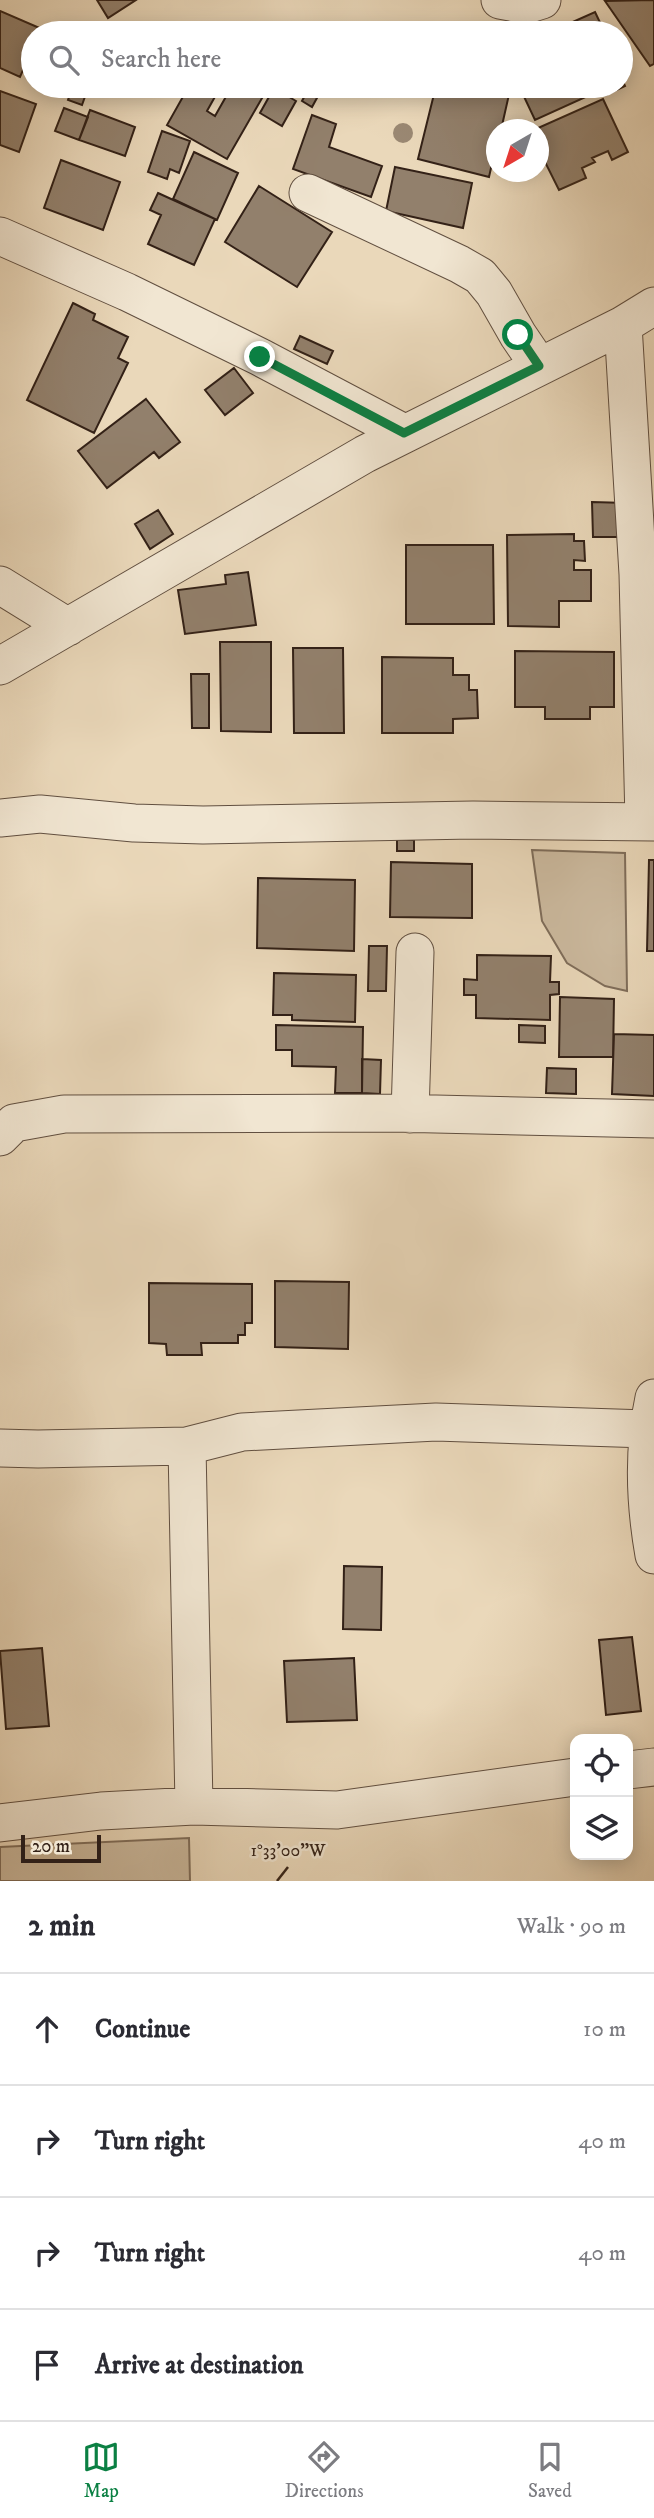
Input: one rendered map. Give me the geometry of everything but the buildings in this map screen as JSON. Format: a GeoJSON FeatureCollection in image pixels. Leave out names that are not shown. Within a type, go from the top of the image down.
{"type":"FeatureCollection","features":[{"type":"Feature","properties":{"kind":"street"},"geometry":{"type":"LineString","coordinates":[[500,0],[526,5],[542,0]]}},
{"type":"Feature","properties":{"kind":"street"},"geometry":{"type":"LineString","coordinates":[[308,193],[480,276],[494,293],[539,366]]}},
{"type":"Feature","properties":{"kind":"street"},"geometry":{"type":"LineString","coordinates":[[0,236],[139,298],[260,357],[404,433]]}},
{"type":"Feature","properties":{"kind":"street"},"geometry":{"type":"LineString","coordinates":[[0,666],[365,454],[623,325],[654,306]]}},
{"type":"Feature","properties":{"kind":"street"},"geometry":{"type":"LineString","coordinates":[[0,818],[40,814],[135,823],[203,825],[473,820],[649,821],[623,325]]}},
{"type":"Feature","properties":{"kind":"street"},"geometry":{"type":"LineString","coordinates":[[0,585],[68,627]]}},
{"type":"Feature","properties":{"kind":"street"},"geometry":{"type":"LineString","coordinates":[[410,1114],[415,952]]}},
{"type":"Feature","properties":{"kind":"street"},"geometry":{"type":"LineString","coordinates":[[0,1136],[15,1123],[64,1114],[410,1114],[654,1119]]}},
{"type":"Feature","properties":{"kind":"street"},"geometry":{"type":"LineString","coordinates":[[0,1448],[187,1446],[242,1432],[651,1413],[647,1517],[654,1555]]}},
{"type":"Feature","properties":{"kind":"street"},"geometry":{"type":"LineString","coordinates":[[187,1446],[194,1806]]}},
{"type":"Feature","properties":{"kind":"street"},"geometry":{"type":"LineString","coordinates":[[633,1769],[654,1767]]}},
{"type":"Feature","properties":{"kind":"street"},"geometry":{"type":"LineString","coordinates":[[0,1823],[102,1811],[194,1806],[337,1810],[570,1778]]}},
{"type":"Feature","properties":{"kind":"shaded area"},"geometry":{"type":"Polygon","coordinates":[[[532,850],[625,853],[627,991],[605,986],[567,963],[542,921],[532,850]]]}},
{"type":"Feature","properties":{"kind":"shaded area"},"geometry":{"type":"Polygon","coordinates":[[[189,1838],[190,1881],[0,1881],[0,1847],[189,1838]]]}},
{"type":"Feature","properties":{"kind":"route"},"geometry":{"type":"LineString","coordinates":[[260,357],[404,433],[539,366],[518,335]]}}]}
